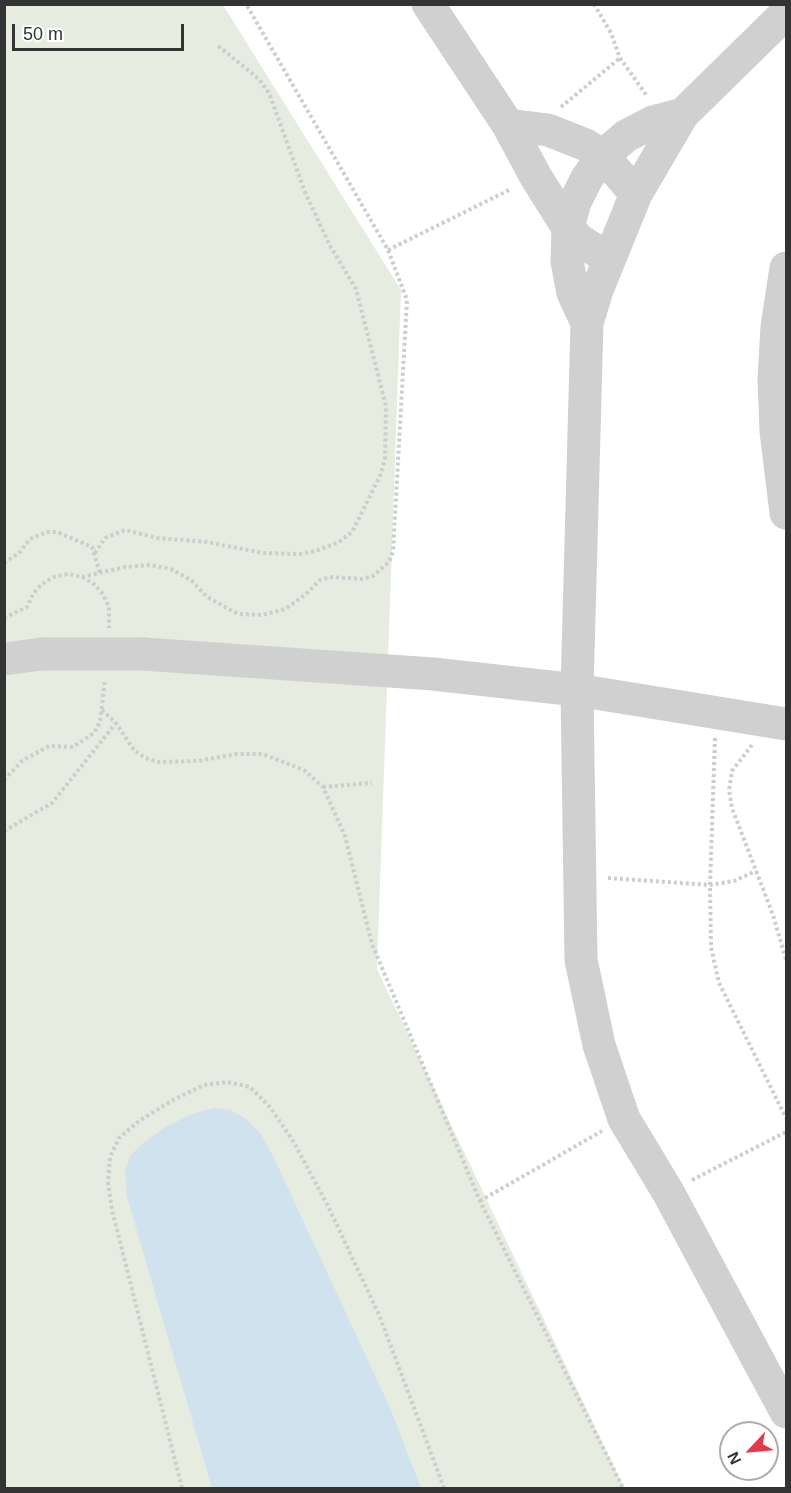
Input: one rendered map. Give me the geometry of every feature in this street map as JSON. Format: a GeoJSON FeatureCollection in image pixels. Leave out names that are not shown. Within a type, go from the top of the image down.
{"type":"FeatureCollection","features":[{"type":"Feature","properties":{"kind":"street"},"geometry":{"type":"LineString","coordinates":[[428,4],[508,125],[536,177],[568,228],[579,240],[608,258]]}},
{"type":"Feature","properties":{"kind":"street"},"geometry":{"type":"LineString","coordinates":[[781,28],[683,114],[636,194],[608,258],[587,323],[577,690],[581,960],[599,1045],[624,1119],[668,1192],[786,1412]]}},
{"type":"Feature","properties":{"kind":"street"},"geometry":{"type":"LineString","coordinates":[[587,323],[573,293],[567,261],[568,228],[575,202],[587,178],[603,156],[626,136],[653,122],[683,114]]}},
{"type":"Feature","properties":{"kind":"street"},"geometry":{"type":"LineString","coordinates":[[508,125],[548,130],[567,136],[603,156],[636,194]]}},
{"type":"Feature","properties":{"kind":"street"},"geometry":{"type":"LineString","coordinates":[[786,268],[777,327],[774,379],[776,431],[786,513]]}},
{"type":"Feature","properties":{"kind":"street"},"geometry":{"type":"LineString","coordinates":[[4,659],[42,654],[143,654],[422,673],[577,690],[779,722]]}},
{"type":"Feature","properties":{"kind":"path"},"geometry":{"type":"LineString","coordinates":[[82,577],[148,565],[171,569],[191,580],[207,597],[238,614],[262,615],[285,609],[305,595],[320,580],[330,577],[362,579],[373,576],[388,562],[393,552],[407,300],[388,250],[246,4]]}},
{"type":"Feature","properties":{"kind":"path"},"geometry":{"type":"LineString","coordinates":[[594,4],[611,33],[620,57],[647,96],[663,107],[683,114]]}},
{"type":"Feature","properties":{"kind":"path"},"geometry":{"type":"LineString","coordinates":[[95,553],[105,538],[125,530],[157,538],[207,542],[263,553],[291,554],[316,551],[339,542],[352,532],[381,474],[385,458],[386,406],[356,289],[329,244],[305,192],[269,93],[259,79],[217,45]]}},
{"type":"Feature","properties":{"kind":"path"},"geometry":{"type":"LineString","coordinates":[[548,130],[550,116],[620,57]]}},
{"type":"Feature","properties":{"kind":"path"},"geometry":{"type":"LineString","coordinates":[[388,250],[536,177]]}},
{"type":"Feature","properties":{"kind":"path"},"geometry":{"type":"LineString","coordinates":[[4,563],[20,553],[30,539],[47,532],[66,535],[92,548],[100,573]]}},
{"type":"Feature","properties":{"kind":"path"},"geometry":{"type":"LineString","coordinates":[[102,710],[117,723],[134,750],[145,758],[158,762],[198,761],[237,754],[262,754],[304,770],[323,787],[345,836],[372,944],[480,1201],[623,1488]]}},
{"type":"Feature","properties":{"kind":"path"},"geometry":{"type":"LineString","coordinates":[[716,711],[710,885],[711,947],[719,983],[786,1118]]}},
{"type":"Feature","properties":{"kind":"path"},"geometry":{"type":"LineString","coordinates":[[779,722],[732,771],[729,790],[732,808],[757,871],[786,960]]}},
{"type":"Feature","properties":{"kind":"path"},"geometry":{"type":"LineString","coordinates":[[4,831],[52,803],[117,723]]}},
{"type":"Feature","properties":{"kind":"path"},"geometry":{"type":"LineString","coordinates":[[323,787],[372,783]]}},
{"type":"Feature","properties":{"kind":"path"},"geometry":{"type":"LineString","coordinates":[[580,876],[710,885],[734,881],[757,871]]}},
{"type":"Feature","properties":{"kind":"path"},"geometry":{"type":"LineString","coordinates":[[182,1488],[112,1210],[108,1182],[110,1157],[119,1138],[139,1121],[173,1100],[204,1086],[227,1082],[250,1087],[270,1107],[293,1141],[323,1197],[380,1317],[444,1488]]}},
{"type":"Feature","properties":{"kind":"path"},"geometry":{"type":"LineString","coordinates":[[480,1201],[624,1119]]}},
{"type":"Feature","properties":{"kind":"path"},"geometry":{"type":"LineString","coordinates":[[668,1192],[786,1132]]}},
{"type":"Feature","properties":{"kind":"shaded area"},"geometry":{"type":"Polygon","coordinates":[[[5,5],[223,5],[401,290],[377,969],[624,1488],[5,1488],[5,5]]]}},
{"type":"Feature","properties":{"kind":"water"},"geometry":{"type":"Polygon","coordinates":[[[214,1108],[230,1110],[245,1118],[260,1133],[273,1156],[390,1408],[421,1488],[212,1488],[127,1197],[125,1170],[131,1155],[143,1143],[167,1126],[192,1114],[214,1108]]]}}]}
